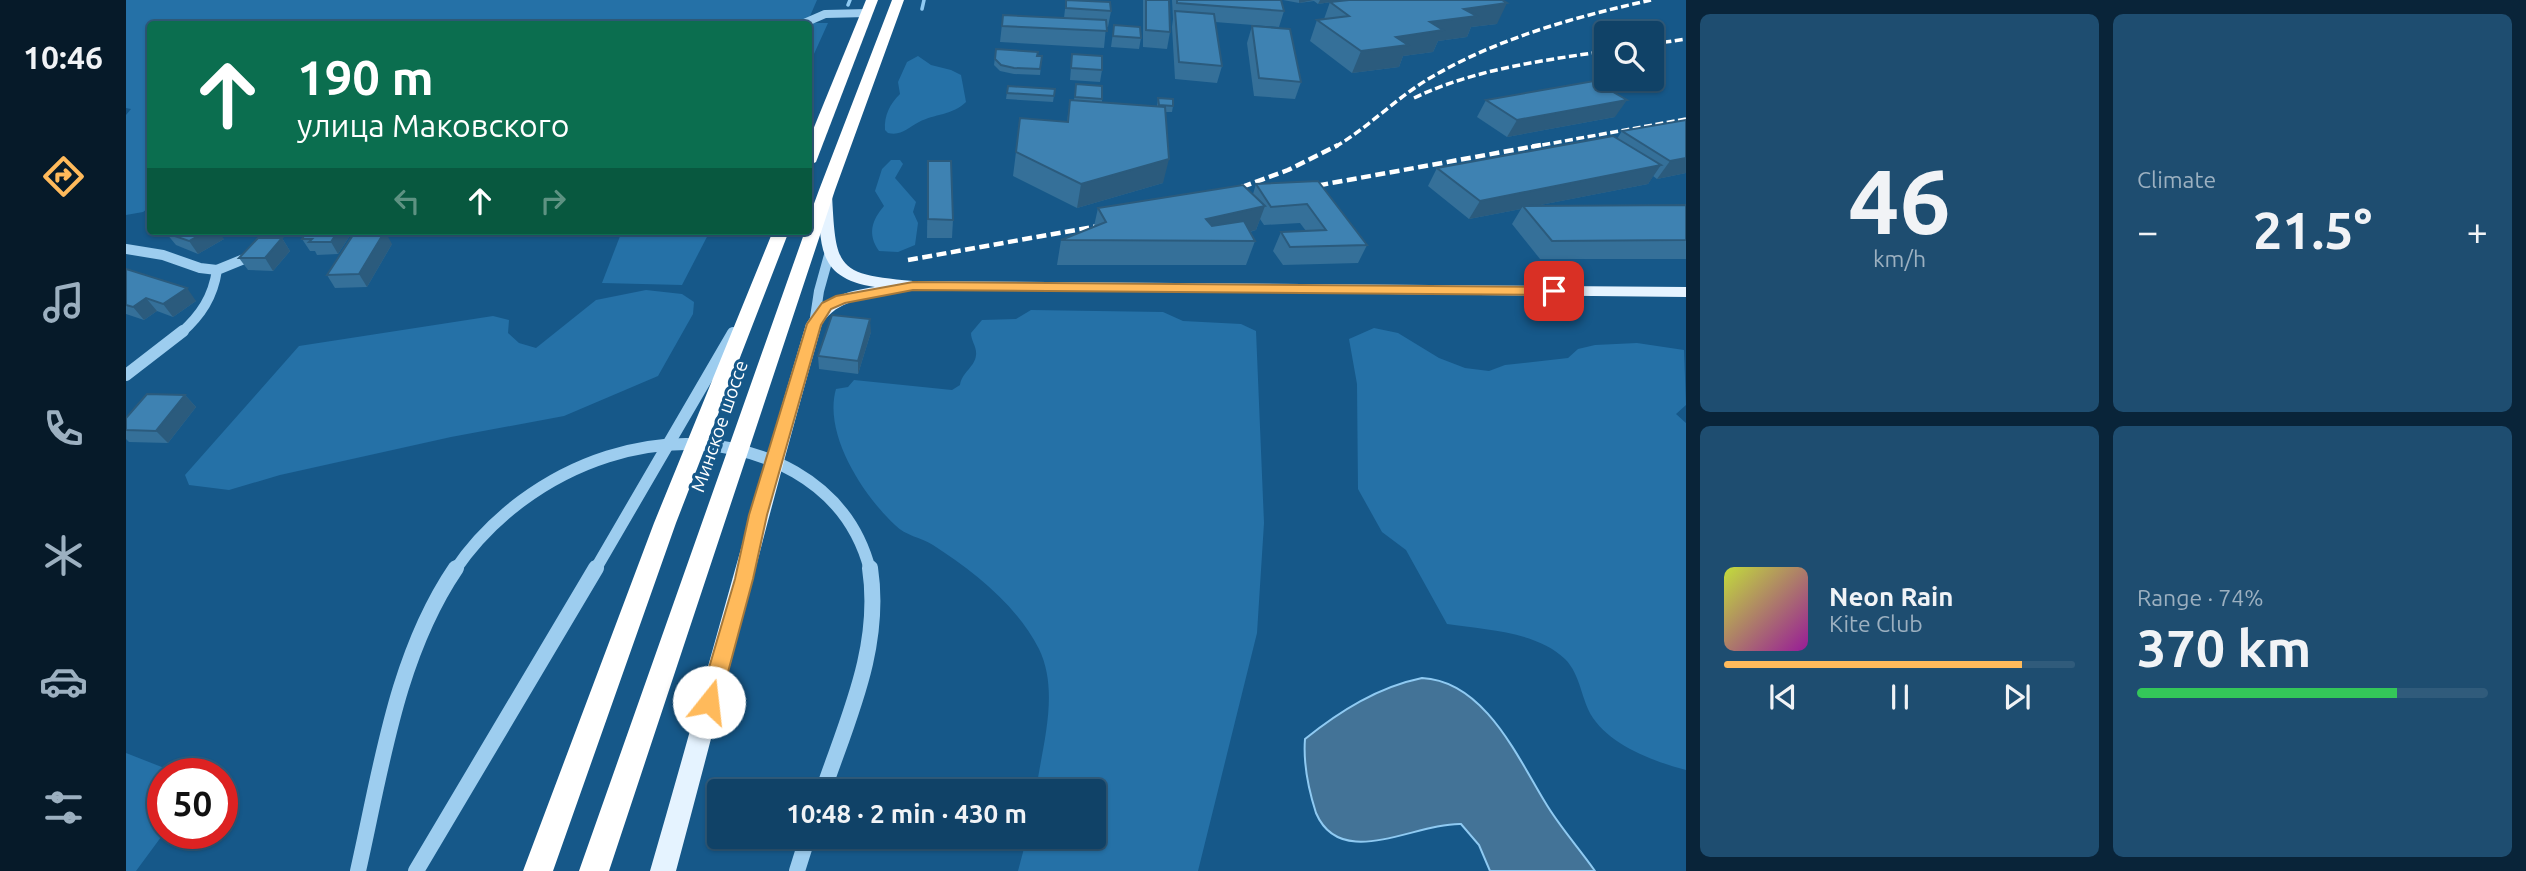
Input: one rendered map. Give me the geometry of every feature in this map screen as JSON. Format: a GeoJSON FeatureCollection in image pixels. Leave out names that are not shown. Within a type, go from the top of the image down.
{"type":"FeatureCollection","features":[{"type":"Feature","properties":{"kind":"highway","name":"Минское шоссе"},"geometry":{"type":"LineString","coordinates":[[812,232],[898,0]]}},
{"type":"Feature","properties":{"kind":"highway"},"geometry":{"type":"LineString","coordinates":[[812,152],[869,6]]}},
{"type":"Feature","properties":{"kind":"highway","name":"Минское шоссе"},"geometry":{"type":"LineString","coordinates":[[538,871],[665,523],[779,235]]}},
{"type":"Feature","properties":{"kind":"highway","name":"Минское шоссе"},"geometry":{"type":"LineString","coordinates":[[594,871],[811,235]]}},
{"type":"Feature","properties":{"kind":"main road"},"geometry":{"type":"LineString","coordinates":[[825,194],[829,255],[836,267],[849,276],[869,282],[913,286],[1686,292]]}},
{"type":"Feature","properties":{"kind":"main road"},"geometry":{"type":"LineString","coordinates":[[663,871],[744,579],[758,515],[814,324],[827,306],[841,299],[913,286]]}},
{"type":"Feature","properties":{"kind":"street"},"geometry":{"type":"LineString","coordinates":[[807,21],[830,11],[869,6]]}},
{"type":"Feature","properties":{"kind":"street"},"geometry":{"type":"LineString","coordinates":[[126,249],[163,255],[200,268],[216,270],[231,267],[246,259],[279,235]]}},
{"type":"Feature","properties":{"kind":"street"},"geometry":{"type":"LineString","coordinates":[[814,324],[819,291],[829,255]]}},
{"type":"Feature","properties":{"kind":"street"},"geometry":{"type":"LineString","coordinates":[[126,374],[197,318],[217,286],[216,270]]}},
{"type":"Feature","properties":{"kind":"street"},"geometry":{"type":"LineString","coordinates":[[416,871],[691,409],[762,281]]}},
{"type":"Feature","properties":{"kind":"street"},"geometry":{"type":"LineString","coordinates":[[358,871],[413,654],[429,616],[471,546],[500,516],[535,488],[603,457],[657,446],[683,444],[734,448],[758,454],[802,475],[821,489],[851,524],[862,545],[874,594],[869,649],[827,779]]}},
{"type":"Feature","properties":{"kind":"street"},"geometry":{"type":"LineString","coordinates":[[797,871],[804,849]]}},
{"type":"Feature","properties":{"kind":"shaded area"},"geometry":{"type":"Polygon","coordinates":[[[126,0],[817,0],[808,21],[147,21],[147,209],[126,215],[126,115],[131,109],[126,108],[126,0]]]}},
{"type":"Feature","properties":{"kind":"shaded area"},"geometry":{"type":"Polygon","coordinates":[[[812,23],[828,23],[812,58],[812,23]]]}},
{"type":"Feature","properties":{"kind":"shaded area"},"geometry":{"type":"Polygon","coordinates":[[[918,56],[931,65],[961,75],[966,102],[901,132],[888,133],[885,130],[886,119],[900,94],[898,82],[907,62],[918,56]]]}},
{"type":"Feature","properties":{"kind":"shaded area"},"geometry":{"type":"Polygon","coordinates":[[[891,160],[900,160],[903,164],[895,178],[916,202],[913,212],[918,223],[915,245],[898,252],[879,251],[872,233],[876,217],[884,206],[875,191],[882,169],[891,160]]]}},
{"type":"Feature","properties":{"kind":"shaded area"},"geometry":{"type":"Polygon","coordinates":[[[620,235],[708,235],[682,285],[602,283],[620,235]]]}},
{"type":"Feature","properties":{"kind":"shaded area"},"geometry":{"type":"Polygon","coordinates":[[[646,290],[682,294],[694,302],[693,314],[658,376],[564,416],[451,437],[280,475],[229,490],[189,485],[185,475],[299,346],[493,316],[509,320],[508,333],[519,343],[536,348],[596,300],[646,290]]]}},
{"type":"Feature","properties":{"kind":"shaded area"},"geometry":{"type":"Polygon","coordinates":[[[1031,310],[1163,312],[1183,321],[1241,324],[1256,331],[1264,523],[1257,633],[1198,871],[1018,871],[1024,849],[1106,849],[1106,779],[1038,779],[1049,701],[1045,666],[1030,633],[993,590],[963,566],[933,545],[899,529],[859,481],[841,444],[833,407],[836,389],[848,387],[854,380],[952,390],[960,385],[975,359],[976,349],[971,333],[982,320],[1016,319],[1031,310]]]}},
{"type":"Feature","properties":{"kind":"shaded area"},"geometry":{"type":"Polygon","coordinates":[[[1374,328],[1398,333],[1439,358],[1465,368],[1489,371],[1505,365],[1568,358],[1578,349],[1595,345],[1637,343],[1684,350],[1686,405],[1676,414],[1686,423],[1686,770],[1635,751],[1601,728],[1589,711],[1570,665],[1553,650],[1509,633],[1447,624],[1406,550],[1382,532],[1358,489],[1357,384],[1349,339],[1374,328]]]}},
{"type":"Feature","properties":{"kind":"shaded area"},"geometry":{"type":"Polygon","coordinates":[[[1422,678],[1444,682],[1481,706],[1510,743],[1551,811],[1595,871],[1490,871],[1479,845],[1461,824],[1360,842],[1343,839],[1327,830],[1316,813],[1311,795],[1305,767],[1305,739],[1360,701],[1390,687],[1422,678]]]}},
{"type":"Feature","properties":{"kind":"shaded area"},"geometry":{"type":"Polygon","coordinates":[[[126,753],[147,761],[147,849],[152,849],[136,871],[126,871],[126,753]]]}},
{"type":"Feature","properties":{"kind":"building"},"geometry":{"type":"Polygon","coordinates":[[[1066,0],[1110,2],[1111,11],[1066,8],[1066,0]]]}},
{"type":"Feature","properties":{"kind":"building"},"geometry":{"type":"Polygon","coordinates":[[[1146,0],[1169,0],[1170,32],[1146,30],[1146,0]]]}},
{"type":"Feature","properties":{"kind":"building"},"geometry":{"type":"Polygon","coordinates":[[[1177,0],[1281,0],[1284,11],[1177,3],[1177,0]]]}},
{"type":"Feature","properties":{"kind":"building"},"geometry":{"type":"Polygon","coordinates":[[[1502,0],[1507,3],[1464,9],[1477,16],[1430,22],[1443,30],[1396,37],[1408,45],[1361,51],[1317,20],[1349,16],[1330,2],[1502,0]]]}},
{"type":"Feature","properties":{"kind":"building"},"geometry":{"type":"Polygon","coordinates":[[[1175,11],[1214,14],[1222,66],[1179,62],[1175,11]]]}},
{"type":"Feature","properties":{"kind":"building"},"geometry":{"type":"Polygon","coordinates":[[[1003,15],[1106,20],[1107,31],[1002,26],[1003,15]]]}},
{"type":"Feature","properties":{"kind":"building"},"geometry":{"type":"Polygon","coordinates":[[[1114,25],[1140,27],[1141,38],[1113,36],[1114,25]]]}},
{"type":"Feature","properties":{"kind":"building"},"geometry":{"type":"Polygon","coordinates":[[[1252,26],[1290,29],[1301,82],[1259,78],[1252,26]]]}},
{"type":"Feature","properties":{"kind":"building"},"geometry":{"type":"Polygon","coordinates":[[[996,49],[1038,52],[1037,56],[1042,56],[1040,69],[1001,65],[995,59],[996,49]]]}},
{"type":"Feature","properties":{"kind":"building"},"geometry":{"type":"Polygon","coordinates":[[[1072,54],[1102,56],[1102,70],[1071,68],[1072,54]]]}},
{"type":"Feature","properties":{"kind":"building"},"geometry":{"type":"Polygon","coordinates":[[[1594,81],[1594,91],[1611,91],[1627,100],[1517,120],[1486,100],[1594,81]]]}},
{"type":"Feature","properties":{"kind":"building"},"geometry":{"type":"Polygon","coordinates":[[[1076,84],[1102,86],[1102,99],[1075,97],[1076,84]]]}},
{"type":"Feature","properties":{"kind":"building"},"geometry":{"type":"Polygon","coordinates":[[[1008,86],[1055,89],[1054,96],[1007,93],[1008,86]]]}},
{"type":"Feature","properties":{"kind":"building"},"geometry":{"type":"Polygon","coordinates":[[[1158,98],[1173,99],[1173,106],[1159,105],[1158,98]]]}},
{"type":"Feature","properties":{"kind":"building"},"geometry":{"type":"Polygon","coordinates":[[[1070,100],[1165,107],[1169,159],[1081,184],[1016,152],[1020,118],[1068,122],[1070,100]]]}},
{"type":"Feature","properties":{"kind":"building"},"geometry":{"type":"Polygon","coordinates":[[[1686,120],[1686,158],[1670,161],[1622,131],[1686,120]]]}},
{"type":"Feature","properties":{"kind":"building"},"geometry":{"type":"Polygon","coordinates":[[[1613,136],[1661,165],[1480,201],[1437,168],[1613,136]]]}},
{"type":"Feature","properties":{"kind":"building"},"geometry":{"type":"Polygon","coordinates":[[[928,161],[951,161],[953,220],[928,219],[928,161]]]}},
{"type":"Feature","properties":{"kind":"building"},"geometry":{"type":"Polygon","coordinates":[[[1318,181],[1367,245],[1290,247],[1281,232],[1326,230],[1307,204],[1271,207],[1256,184],[1318,181]]]}},
{"type":"Feature","properties":{"kind":"building"},"geometry":{"type":"Polygon","coordinates":[[[1243,185],[1265,206],[1206,219],[1212,226],[1244,221],[1255,241],[1061,240],[1106,222],[1098,208],[1243,185]]]}},
{"type":"Feature","properties":{"kind":"building"},"geometry":{"type":"Polygon","coordinates":[[[1686,205],[1686,240],[1552,241],[1523,206],[1686,205]]]}},
{"type":"Feature","properties":{"kind":"building"},"geometry":{"type":"Polygon","coordinates":[[[172,235],[200,235],[189,241],[172,235]]]}},
{"type":"Feature","properties":{"kind":"building"},"geometry":{"type":"Polygon","coordinates":[[[304,235],[335,235],[331,242],[309,242],[312,239],[302,239],[304,235]]]}},
{"type":"Feature","properties":{"kind":"building"},"geometry":{"type":"Polygon","coordinates":[[[353,235],[383,235],[359,274],[327,275],[353,235]]]}},
{"type":"Feature","properties":{"kind":"building"},"geometry":{"type":"Polygon","coordinates":[[[258,238],[282,238],[265,258],[239,258],[258,238]]]}},
{"type":"Feature","properties":{"kind":"building"},"geometry":{"type":"Polygon","coordinates":[[[126,269],[187,288],[163,304],[146,298],[133,307],[126,305],[126,269]]]}},
{"type":"Feature","properties":{"kind":"building"},"geometry":{"type":"Polygon","coordinates":[[[832,315],[870,319],[858,361],[818,356],[832,315]]]}},
{"type":"Feature","properties":{"kind":"building"},"geometry":{"type":"Polygon","coordinates":[[[147,394],[185,395],[156,431],[126,430],[126,418],[147,394]]]}},
{"type":"Feature","properties":{"kind":"waterway"},"geometry":{"type":"LineString","coordinates":[[848,5],[850,0]]}},
{"type":"Feature","properties":{"kind":"waterway"},"geometry":{"type":"LineString","coordinates":[[922,9],[924,0]]}},
{"type":"Feature","properties":{"kind":"railway"},"geometry":{"type":"LineString","coordinates":[[1338,145],[1430,78],[1483,51],[1538,30],[1651,0]]}},
{"type":"Feature","properties":{"kind":"railway"},"geometry":{"type":"LineString","coordinates":[[1664,42],[1686,39]]}},
{"type":"Feature","properties":{"kind":"railway"},"geometry":{"type":"LineString","coordinates":[[1414,98],[1484,73],[1594,53]]}},
{"type":"Feature","properties":{"kind":"railway"},"geometry":{"type":"LineString","coordinates":[[1531,147],[1686,119]]}},
{"type":"Feature","properties":{"kind":"railway"},"geometry":{"type":"LineString","coordinates":[[1228,192],[1288,170],[1338,145]]}},
{"type":"Feature","properties":{"kind":"railway"},"geometry":{"type":"LineString","coordinates":[[1304,188],[1541,145]]}},
{"type":"Feature","properties":{"kind":"railway"},"geometry":{"type":"LineString","coordinates":[[908,260],[1115,223]]}},
{"type":"Feature","properties":{"kind":"route"},"geometry":{"type":"LineString","coordinates":[[709,702],[744,579],[758,515],[814,324],[820,312],[841,299],[913,286],[1554,291]]}}]}
